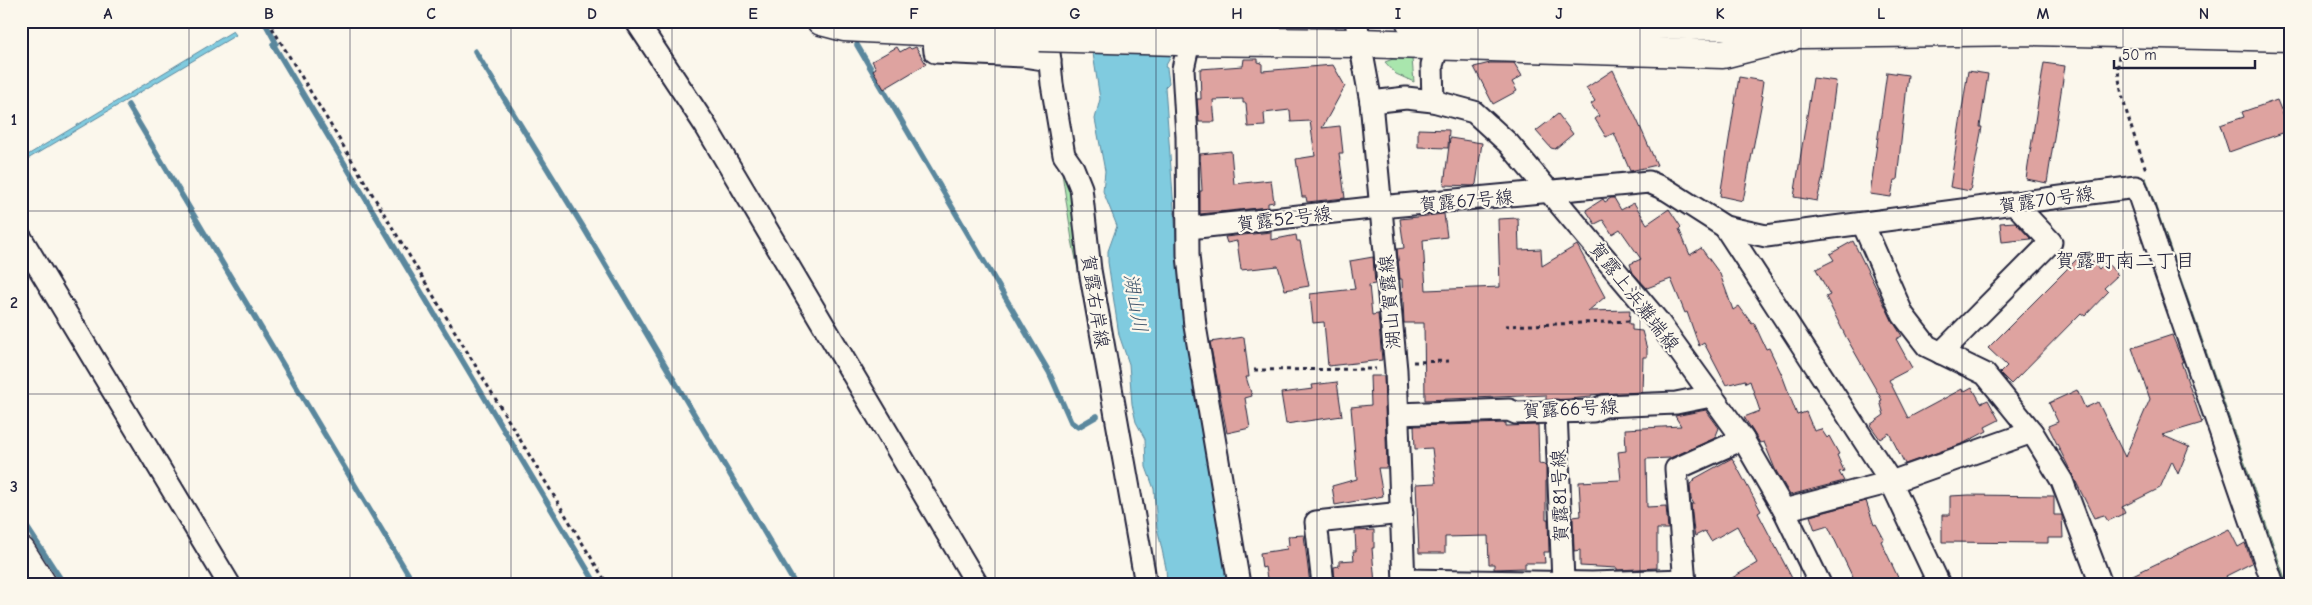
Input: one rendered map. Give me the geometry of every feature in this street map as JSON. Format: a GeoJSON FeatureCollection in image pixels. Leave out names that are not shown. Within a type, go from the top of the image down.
{"type":"FeatureCollection","features":[{"type":"Feature","properties":{"kind":"main road"},"geometry":{"type":"LineString","coordinates":[[821,21],[844,28],[1045,39],[1183,42],[1358,32],[1438,46],[1624,49],[1723,54],[1801,34]]}},
{"type":"Feature","properties":{"kind":"main road"},"geometry":{"type":"LineString","coordinates":[[1410,21],[1755,26],[1801,34],[2032,31],[2291,37]]}},
{"type":"Feature","properties":{"kind":"main road"},"geometry":{"type":"LineString","coordinates":[[21,551],[42,584]]}},
{"type":"Feature","properties":{"kind":"street"},"geometry":{"type":"LineString","coordinates":[[636,21],[705,125],[977,584]]}},
{"type":"Feature","properties":{"kind":"street","name":"湖山賀露線"},"geometry":{"type":"LineString","coordinates":[[1358,32],[1371,102],[1395,366],[1404,582]]}},
{"type":"Feature","properties":{"kind":"street","name":"賀露右岸線"},"geometry":{"type":"LineString","coordinates":[[1045,39],[1064,155],[1073,168],[1081,188],[1090,270],[1146,584]]}},
{"type":"Feature","properties":{"kind":"street"},"geometry":{"type":"LineString","coordinates":[[1183,42],[1182,69],[1187,136],[1188,256],[1195,326],[1239,584]]}},
{"type":"Feature","properties":{"kind":"street"},"geometry":{"type":"LineString","coordinates":[[1433,101],[1432,65],[1438,46]]}},
{"type":"Feature","properties":{"kind":"street","name":"賀露上浜灘端線"},"geometry":{"type":"LineString","coordinates":[[1371,102],[1406,98],[1433,101],[1474,112],[1509,144],[1552,192],[1657,320],[1743,439],[1784,510],[1820,584]]}},
{"type":"Feature","properties":{"kind":"street","name":"賀露70号線"},"geometry":{"type":"LineString","coordinates":[[1552,192],[1649,182],[1667,190],[1726,227],[1766,236],[2136,187],[2273,584]]}},
{"type":"Feature","properties":{"kind":"street","name":"賀露67号線"},"geometry":{"type":"LineString","coordinates":[[1380,207],[1552,192]]}},
{"type":"Feature","properties":{"kind":"street"},"geometry":{"type":"LineString","coordinates":[[1941,353],[2051,242],[2015,204]]}},
{"type":"Feature","properties":{"kind":"street","name":"賀露52号線"},"geometry":{"type":"LineString","coordinates":[[1189,228],[1380,207]]}},
{"type":"Feature","properties":{"kind":"street"},"geometry":{"type":"LineString","coordinates":[[1863,224],[1903,315],[1927,346],[1984,374],[2032,432],[2062,481],[2101,584]]}},
{"type":"Feature","properties":{"kind":"street"},"geometry":{"type":"LineString","coordinates":[[1726,227],[1891,482],[1939,584]]}},
{"type":"Feature","properties":{"kind":"street"},"geometry":{"type":"LineString","coordinates":[[21,238],[230,584]]}},
{"type":"Feature","properties":{"kind":"street","name":"賀露66号線"},"geometry":{"type":"LineString","coordinates":[[1398,414],[1508,410],[1516,413],[1593,411],[1604,406],[1676,403],[1711,396]]}},
{"type":"Feature","properties":{"kind":"street","name":"賀露81号線"},"geometry":{"type":"LineString","coordinates":[[1556,411],[1563,582]]}},
{"type":"Feature","properties":{"kind":"street"},"geometry":{"type":"LineString","coordinates":[[1784,510],[1891,482],[2032,432]]}},
{"type":"Feature","properties":{"kind":"street"},"geometry":{"type":"LineString","coordinates":[[1404,582],[1685,582],[1676,469],[1743,439]]}},
{"type":"Feature","properties":{"kind":"street"},"geometry":{"type":"LineString","coordinates":[[1323,584],[1316,522],[1402,513]]}},
{"type":"Feature","properties":{"kind":"path"},"geometry":{"type":"LineString","coordinates":[[268,21],[607,584]]}},
{"type":"Feature","properties":{"kind":"path"},"geometry":{"type":"LineString","coordinates":[[1505,326],[1657,320]]}},
{"type":"Feature","properties":{"kind":"path"},"geometry":{"type":"LineString","coordinates":[[1254,370],[1395,366],[1450,361]]}},
{"type":"Feature","properties":{"kind":"green space"},"geometry":{"type":"Polygon","coordinates":[[[1393,59],[1412,59],[1414,82],[1396,74],[1385,62],[1393,59]]]}},
{"type":"Feature","properties":{"kind":"green space"},"geometry":{"type":"Polygon","coordinates":[[[1055,160],[1069,174],[1092,338],[1072,240],[1062,173],[1055,160]]]}},
{"type":"Feature","properties":{"kind":"green space"},"geometry":{"type":"Polygon","coordinates":[[[2146,178],[2287,584],[2284,584],[2146,178]]]}},
{"type":"Feature","properties":{"kind":"water","name":"湖山川"},"geometry":{"type":"Polygon","coordinates":[[[1088,21],[1161,21],[1174,51],[1165,67],[1167,68],[1169,83],[1165,87],[1179,277],[1193,389],[1220,519],[1229,584],[1167,584],[1166,568],[1157,527],[1154,489],[1146,467],[1145,439],[1136,422],[1132,404],[1129,364],[1119,335],[1108,262],[1108,251],[1117,226],[1103,191],[1105,171],[1095,119],[1100,99],[1088,21]]]}},
{"type":"Feature","properties":{"kind":"water"},"geometry":{"type":"Polygon","coordinates":[[[233,31],[236,35],[21,163],[21,159],[233,31]]]}},
{"type":"Feature","properties":{"kind":"building"},"geometry":{"type":"Polygon","coordinates":[[[897,47],[900,52],[909,47],[911,49],[916,47],[926,64],[884,89],[873,70],[876,68],[872,61],[897,47]]]}},
{"type":"Feature","properties":{"kind":"building"},"geometry":{"type":"Polygon","coordinates":[[[1244,59],[1258,59],[1258,62],[1262,63],[1262,71],[1333,65],[1345,86],[1322,128],[1340,126],[1343,153],[1339,153],[1345,198],[1307,202],[1306,197],[1302,197],[1296,159],[1315,156],[1310,121],[1291,122],[1290,110],[1264,113],[1265,126],[1248,127],[1246,103],[1243,103],[1243,99],[1213,100],[1215,122],[1199,122],[1197,99],[1201,99],[1200,69],[1243,66],[1244,59]]]}},
{"type":"Feature","properties":{"kind":"building"},"geometry":{"type":"Polygon","coordinates":[[[1490,63],[1514,63],[1522,76],[1512,82],[1517,91],[1493,104],[1474,67],[1490,63]]]}},
{"type":"Feature","properties":{"kind":"building"},"geometry":{"type":"Polygon","coordinates":[[[2044,63],[2065,66],[2047,183],[2026,179],[2044,63]]]}},
{"type":"Feature","properties":{"kind":"building"},"geometry":{"type":"Polygon","coordinates":[[[1613,70],[1657,165],[1630,171],[1614,133],[1606,137],[1595,119],[1599,116],[1591,104],[1595,101],[1586,88],[1613,70]]]}},
{"type":"Feature","properties":{"kind":"building"},"geometry":{"type":"Polygon","coordinates":[[[1968,71],[1988,74],[1980,127],[1982,127],[1970,191],[1950,187],[1968,71]]]}},
{"type":"Feature","properties":{"kind":"building"},"geometry":{"type":"Polygon","coordinates":[[[1887,72],[1908,75],[1897,180],[1894,180],[1891,197],[1870,194],[1887,72]]]}},
{"type":"Feature","properties":{"kind":"building"},"geometry":{"type":"Polygon","coordinates":[[[1739,77],[1763,81],[1761,95],[1763,96],[1743,201],[1720,196],[1739,77]]]}},
{"type":"Feature","properties":{"kind":"building"},"geometry":{"type":"Polygon","coordinates":[[[1813,78],[1836,81],[1824,172],[1817,201],[1794,197],[1813,78]]]}},
{"type":"Feature","properties":{"kind":"building"},"geometry":{"type":"Polygon","coordinates":[[[2277,100],[2284,117],[2287,116],[2291,130],[2229,152],[2220,125],[2244,117],[2242,112],[2277,100]]]}},
{"type":"Feature","properties":{"kind":"building"},"geometry":{"type":"Polygon","coordinates":[[[1558,114],[1573,134],[1555,149],[1551,148],[1536,131],[1558,114]]]}},
{"type":"Feature","properties":{"kind":"building"},"geometry":{"type":"Polygon","coordinates":[[[1418,129],[1449,130],[1448,148],[1418,147],[1418,129]]]}},
{"type":"Feature","properties":{"kind":"building"},"geometry":{"type":"Polygon","coordinates":[[[1450,138],[1482,143],[1476,184],[1474,186],[1444,185],[1450,138]]]}},
{"type":"Feature","properties":{"kind":"building"},"geometry":{"type":"Polygon","coordinates":[[[1231,151],[1234,184],[1271,180],[1274,202],[1268,203],[1268,207],[1200,214],[1200,191],[1202,191],[1200,154],[1231,151]]]}},
{"type":"Feature","properties":{"kind":"building"},"geometry":{"type":"Polygon","coordinates":[[[1614,198],[1621,210],[1634,203],[1647,224],[1669,209],[1681,227],[1679,229],[1690,255],[1701,248],[1720,274],[1733,310],[1739,306],[1752,324],[1754,323],[1766,349],[1769,348],[1782,375],[1797,415],[1806,412],[1814,431],[1821,429],[1827,438],[1829,436],[1839,454],[1837,455],[1844,471],[1839,472],[1844,481],[1790,495],[1775,469],[1764,442],[1760,443],[1744,417],[1760,411],[1750,381],[1746,383],[1745,380],[1726,385],[1704,343],[1699,346],[1687,312],[1685,313],[1671,279],[1647,288],[1633,273],[1630,264],[1641,259],[1620,229],[1612,234],[1603,220],[1595,224],[1586,210],[1603,199],[1605,202],[1614,198]]]}},
{"type":"Feature","properties":{"kind":"building"},"geometry":{"type":"Polygon","coordinates":[[[1444,214],[1447,237],[1423,240],[1426,290],[1500,287],[1498,219],[1518,218],[1519,250],[1541,249],[1542,266],[1577,245],[1605,297],[1588,311],[1630,310],[1629,324],[1632,324],[1632,330],[1642,331],[1647,349],[1647,357],[1643,357],[1642,392],[1546,400],[1546,395],[1425,400],[1424,323],[1404,323],[1402,279],[1400,279],[1397,249],[1404,248],[1400,219],[1444,214]]]}},
{"type":"Feature","properties":{"kind":"building"},"geometry":{"type":"Polygon","coordinates":[[[2015,222],[2031,239],[2002,242],[2000,223],[2015,222]]]}},
{"type":"Feature","properties":{"kind":"building"},"geometry":{"type":"Polygon","coordinates":[[[1271,232],[1271,240],[1296,235],[1297,241],[1300,241],[1309,286],[1285,290],[1278,266],[1241,270],[1237,241],[1227,243],[1225,237],[1271,232]]]}},
{"type":"Feature","properties":{"kind":"building"},"geometry":{"type":"Polygon","coordinates":[[[1853,241],[1892,320],[1902,336],[1896,339],[1912,368],[1889,380],[1908,418],[1962,389],[1963,392],[1972,387],[1981,403],[1988,400],[1999,420],[1985,427],[1987,431],[1964,443],[1905,464],[1889,433],[1880,439],[1870,425],[1884,415],[1880,401],[1882,400],[1846,337],[1826,297],[1830,295],[1816,269],[1834,260],[1830,254],[1853,241]]]}},
{"type":"Feature","properties":{"kind":"building"},"geometry":{"type":"Polygon","coordinates":[[[2084,252],[2099,269],[2106,262],[2118,275],[2104,288],[2108,292],[2085,316],[2081,313],[2011,384],[2000,373],[2007,366],[1988,348],[2084,252]]]}},
{"type":"Feature","properties":{"kind":"building"},"geometry":{"type":"Polygon","coordinates":[[[1373,257],[1375,284],[1369,285],[1372,315],[1378,314],[1382,360],[1328,366],[1324,322],[1313,323],[1310,294],[1355,289],[1350,261],[1373,257]]]}},
{"type":"Feature","properties":{"kind":"building"},"geometry":{"type":"Polygon","coordinates":[[[2172,335],[2183,362],[2181,362],[2202,423],[2162,435],[2189,447],[2178,474],[2172,461],[2160,488],[2122,507],[2125,513],[2108,521],[2104,515],[2094,518],[2048,426],[2058,422],[2049,403],[2077,390],[2085,408],[2098,402],[2125,457],[2150,399],[2132,348],[2172,335]]]}},
{"type":"Feature","properties":{"kind":"building"},"geometry":{"type":"Polygon","coordinates":[[[1244,337],[1249,377],[1246,377],[1252,396],[1245,398],[1250,428],[1227,433],[1210,342],[1244,337]]]}},
{"type":"Feature","properties":{"kind":"building"},"geometry":{"type":"Polygon","coordinates":[[[1370,376],[1384,376],[1387,468],[1378,468],[1383,496],[1335,505],[1332,486],[1357,479],[1351,407],[1371,405],[1370,376]]]}},
{"type":"Feature","properties":{"kind":"building"},"geometry":{"type":"Polygon","coordinates":[[[1337,382],[1342,416],[1286,424],[1281,393],[1313,389],[1312,385],[1337,382]]]}},
{"type":"Feature","properties":{"kind":"building"},"geometry":{"type":"Polygon","coordinates":[[[1706,410],[1719,428],[1715,438],[1670,458],[1646,459],[1647,507],[1666,506],[1668,529],[1657,529],[1657,568],[1617,570],[1617,568],[1580,566],[1580,550],[1574,551],[1573,517],[1581,516],[1579,482],[1621,480],[1618,452],[1626,451],[1625,429],[1681,426],[1675,416],[1706,410]]]}},
{"type":"Feature","properties":{"kind":"building"},"geometry":{"type":"Polygon","coordinates":[[[1506,423],[1506,426],[1538,425],[1539,464],[1546,465],[1546,519],[1548,519],[1549,552],[1544,552],[1545,563],[1525,563],[1525,568],[1494,569],[1494,564],[1489,564],[1488,536],[1445,537],[1445,553],[1419,553],[1416,484],[1436,483],[1432,448],[1415,449],[1414,426],[1506,423]]]}},
{"type":"Feature","properties":{"kind":"building"},"geometry":{"type":"Polygon","coordinates":[[[1732,458],[1761,511],[1758,513],[1795,584],[1722,584],[1757,563],[1737,526],[1711,541],[1705,531],[1695,536],[1691,504],[1694,504],[1691,499],[1690,484],[1694,479],[1732,458]]]}},
{"type":"Feature","properties":{"kind":"building"},"geometry":{"type":"Polygon","coordinates":[[[1950,496],[2054,496],[2054,515],[2062,515],[2063,538],[2048,538],[2048,543],[1942,542],[1942,515],[1950,515],[1950,496]]]}},
{"type":"Feature","properties":{"kind":"building"},"geometry":{"type":"Polygon","coordinates":[[[1866,501],[1874,525],[1876,524],[1884,539],[1881,541],[1901,584],[1856,584],[1828,526],[1815,530],[1810,516],[1866,501]]]}},
{"type":"Feature","properties":{"kind":"building"},"geometry":{"type":"Polygon","coordinates":[[[2229,529],[2238,547],[2245,543],[2252,563],[2226,576],[2230,584],[2114,584],[2229,529]]]}},
{"type":"Feature","properties":{"kind":"building"},"geometry":{"type":"Polygon","coordinates":[[[1374,530],[1374,548],[1372,548],[1375,584],[1335,584],[1334,567],[1339,566],[1339,561],[1354,560],[1353,551],[1356,551],[1355,531],[1374,530]]]}},
{"type":"Feature","properties":{"kind":"building"},"geometry":{"type":"Polygon","coordinates":[[[1304,535],[1310,584],[1268,584],[1265,567],[1262,568],[1260,553],[1287,549],[1286,546],[1289,545],[1288,536],[1304,535]]]}},
{"type":"Feature","properties":{"kind":"waterway"},"geometry":{"type":"LineString","coordinates":[[264,21],[276,43],[273,44],[596,584]]}},
{"type":"Feature","properties":{"kind":"waterway"},"geometry":{"type":"LineString","coordinates":[[857,45],[1049,372],[1071,422],[1078,427],[1097,416]]}},
{"type":"Feature","properties":{"kind":"waterway"},"geometry":{"type":"LineString","coordinates":[[475,51],[582,225],[795,584]]}},
{"type":"Feature","properties":{"kind":"waterway"},"geometry":{"type":"LineString","coordinates":[[128,105],[414,584]]}},
{"type":"Feature","properties":{"kind":"waterway"},"geometry":{"type":"LineString","coordinates":[[21,518],[64,584]]}},
{"type":"Feature","properties":{"kind":"district","name":"賀露町南二丁目"},"geometry":{"type":"Point","coordinates":[2125,260]}}]}
